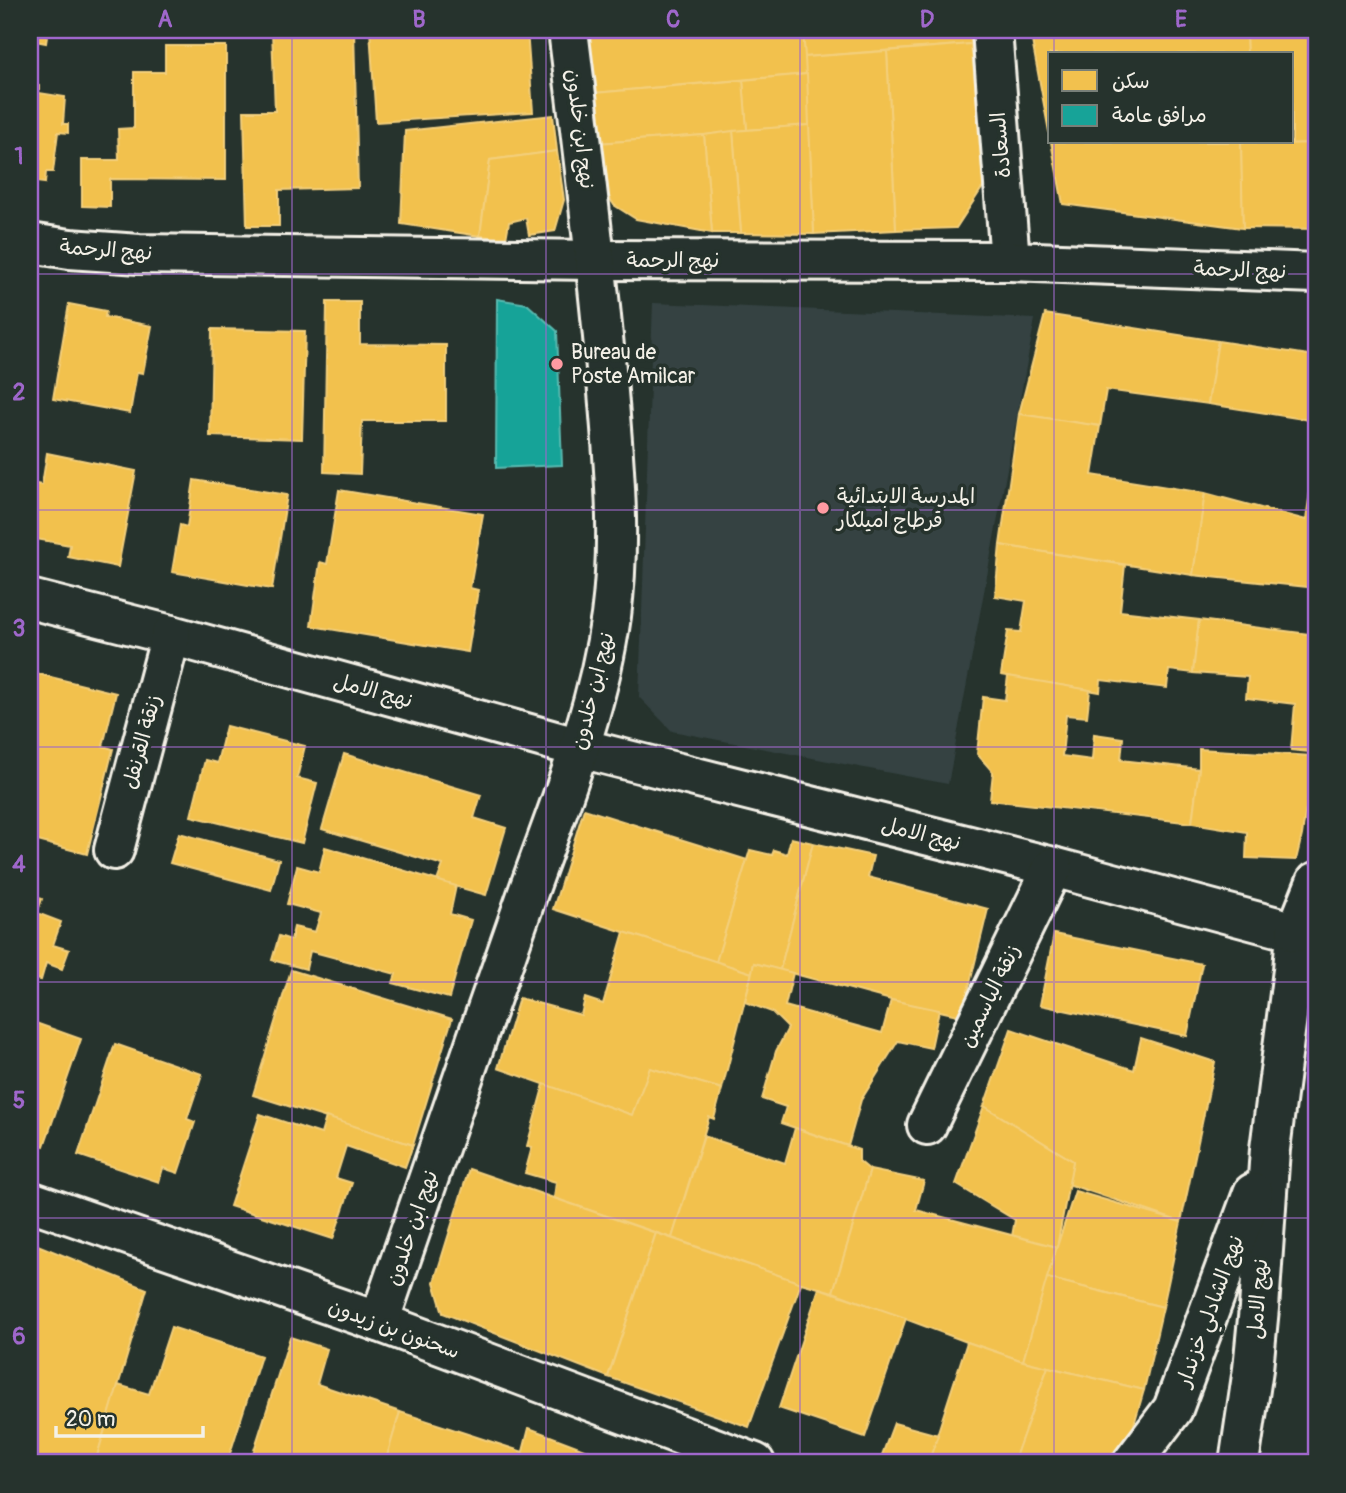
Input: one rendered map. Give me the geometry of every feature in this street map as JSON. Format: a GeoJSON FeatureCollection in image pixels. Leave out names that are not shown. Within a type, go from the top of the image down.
{"type":"FeatureCollection","features":[{"type":"Feature","properties":{"kind":"street","name":"نهج ابن خلدون"},"geometry":{"type":"LineString","coordinates":[[379,1322],[580,748],[601,677],[611,614],[616,550],[616,494],[596,260],[568,30]]}},
{"type":"Feature","properties":{"kind":"street","name":"السعادة"},"geometry":{"type":"LineString","coordinates":[[992,30],[1010,261]]}},
{"type":"Feature","properties":{"kind":"street","name":"نهج الرحمة"},"geometry":{"type":"LineString","coordinates":[[30,243],[139,254],[596,260],[1010,261],[1316,272]]}},
{"type":"Feature","properties":{"kind":"street","name":"نهج الامل"},"geometry":{"type":"LineString","coordinates":[[30,599],[580,748],[1053,867],[1296,932],[1270,1149],[1253,1369],[1239,1463]]}},
{"type":"Feature","properties":{"kind":"street","name":"زنقة القرنفل"},"geometry":{"type":"LineString","coordinates":[[114,850],[170,635]]}},
{"type":"Feature","properties":{"kind":"street","name":"زنقة الياسمين"},"geometry":{"type":"LineString","coordinates":[[927,1125],[1053,867]]}},
{"type":"Feature","properties":{"kind":"street"},"geometry":{"type":"LineString","coordinates":[[1296,932],[1316,882]]}},
{"type":"Feature","properties":{"kind":"street","name":"نهج الشادلي خزندار"},"geometry":{"type":"LineString","coordinates":[[1132,1463],[1173,1409],[1270,1149]]}},
{"type":"Feature","properties":{"kind":"street","name":"سحنون بن زيدون"},"geometry":{"type":"LineString","coordinates":[[30,1201],[379,1322],[755,1463]]}},
{"type":"Feature","properties":{"kind":"shaded area","name":"المدرسة الابتدائية قرطاج اميلكار"},"geometry":{"type":"Polygon","coordinates":[[[653,303],[1035,319],[948,784],[672,731],[639,697],[653,303]]]}},
{"type":"Feature","properties":{"kind":"building: سكن"},"geometry":{"type":"Polygon","coordinates":[[[30,30],[48,30],[46,43],[30,40],[30,30]]]}},
{"type":"Feature","properties":{"kind":"building: سكن"},"geometry":{"type":"Polygon","coordinates":[[[272,30],[354,30],[358,188],[279,190],[279,226],[247,226],[244,111],[275,111],[272,30]]]}},
{"type":"Feature","properties":{"kind":"building: سكن"},"geometry":{"type":"Polygon","coordinates":[[[370,30],[527,30],[533,112],[376,122],[370,30]]]}},
{"type":"Feature","properties":{"kind":"building: سكن"},"geometry":{"type":"Polygon","coordinates":[[[588,30],[803,30],[807,74],[594,93],[588,30]]]}},
{"type":"Feature","properties":{"kind":"building: سكن"},"geometry":{"type":"Polygon","coordinates":[[[803,30],[970,30],[971,44],[805,57],[803,30]]]}},
{"type":"Feature","properties":{"kind":"building: سكن"},"geometry":{"type":"Polygon","coordinates":[[[1030,30],[1246,30],[1247,52],[1048,52],[1048,126],[1030,30]]]}},
{"type":"Feature","properties":{"kind":"building: سكن"},"geometry":{"type":"Polygon","coordinates":[[[1246,30],[1316,30],[1316,143],[1294,144],[1294,52],[1247,52],[1246,30]]]}},
{"type":"Feature","properties":{"kind":"building: سكن"},"geometry":{"type":"Polygon","coordinates":[[[971,44],[986,182],[956,228],[896,230],[887,51],[971,44]]]}},
{"type":"Feature","properties":{"kind":"building: سكن"},"geometry":{"type":"Polygon","coordinates":[[[165,46],[226,46],[226,180],[110,179],[110,207],[82,206],[82,160],[119,160],[118,129],[134,128],[134,72],[165,72],[165,46]]]}},
{"type":"Feature","properties":{"kind":"building: سكن"},"geometry":{"type":"Polygon","coordinates":[[[887,51],[896,230],[814,234],[805,57],[887,51]]]}},
{"type":"Feature","properties":{"kind":"building: سكن"},"geometry":{"type":"Polygon","coordinates":[[[807,74],[809,125],[747,130],[743,80],[807,74]]]}},
{"type":"Feature","properties":{"kind":"building: سكن"},"geometry":{"type":"Polygon","coordinates":[[[743,80],[747,130],[598,143],[594,93],[743,80]]]}},
{"type":"Feature","properties":{"kind":"building: سكن"},"geometry":{"type":"Polygon","coordinates":[[[30,85],[39,86],[39,93],[65,97],[63,124],[68,124],[68,133],[58,132],[53,172],[46,172],[45,183],[30,181],[30,85]]]}},
{"type":"Feature","properties":{"kind":"building: سكن"},"geometry":{"type":"Polygon","coordinates":[[[553,115],[557,151],[490,160],[480,236],[401,224],[405,131],[553,115]]]}},
{"type":"Feature","properties":{"kind":"building: سكن"},"geometry":{"type":"Polygon","coordinates":[[[809,125],[814,234],[741,233],[733,131],[809,125]]]}},
{"type":"Feature","properties":{"kind":"building: سكن"},"geometry":{"type":"Polygon","coordinates":[[[733,131],[741,233],[712,233],[704,135],[733,131]]]}},
{"type":"Feature","properties":{"kind":"building: سكن"},"geometry":{"type":"Polygon","coordinates":[[[704,135],[712,233],[636,219],[614,205],[607,194],[598,143],[704,135]]]}},
{"type":"Feature","properties":{"kind":"building: سكن"},"geometry":{"type":"Polygon","coordinates":[[[1316,143],[1316,229],[1243,228],[1241,144],[1316,143]]]}},
{"type":"Feature","properties":{"kind":"building: سكن"},"geometry":{"type":"Polygon","coordinates":[[[1051,144],[1241,144],[1243,228],[1063,204],[1051,144]]]}},
{"type":"Feature","properties":{"kind":"building: سكن"},"geometry":{"type":"Polygon","coordinates":[[[557,151],[564,200],[555,231],[529,235],[526,218],[509,222],[506,239],[480,236],[490,160],[557,151]]]}},
{"type":"Feature","properties":{"kind":"building: سكن"},"geometry":{"type":"Polygon","coordinates":[[[327,302],[360,302],[360,344],[446,345],[446,421],[362,421],[360,474],[324,472],[327,302]]]}},
{"type":"Feature","properties":{"kind":"building: سكن"},"geometry":{"type":"Polygon","coordinates":[[[69,304],[106,311],[105,317],[152,326],[143,373],[137,372],[130,413],[53,399],[69,304]]]}},
{"type":"Feature","properties":{"kind":"building: سكن"},"geometry":{"type":"Polygon","coordinates":[[[1045,314],[1218,341],[1208,404],[1106,390],[1100,426],[1019,414],[1045,314]]]}},
{"type":"Feature","properties":{"kind":"building: سكن"},"geometry":{"type":"Polygon","coordinates":[[[212,329],[305,331],[302,439],[210,436],[212,329]]]}},
{"type":"Feature","properties":{"kind":"building: سكن"},"geometry":{"type":"Polygon","coordinates":[[[1218,341],[1316,356],[1316,421],[1208,404],[1218,341]]]}},
{"type":"Feature","properties":{"kind":"building: سكن"},"geometry":{"type":"Polygon","coordinates":[[[1019,414],[1100,426],[1092,475],[1205,493],[1193,575],[1000,545],[1019,414]]]}},
{"type":"Feature","properties":{"kind":"building: سكن"},"geometry":{"type":"Polygon","coordinates":[[[47,453],[136,471],[118,567],[68,557],[70,545],[30,538],[30,483],[42,485],[47,453]]]}},
{"type":"Feature","properties":{"kind":"building: سكن"},"geometry":{"type":"Polygon","coordinates":[[[1313,471],[1316,471],[1316,588],[1193,575],[1205,493],[1306,520],[1313,471]]]}},
{"type":"Feature","properties":{"kind":"building: سكن"},"geometry":{"type":"Polygon","coordinates":[[[194,480],[287,495],[272,589],[172,572],[180,525],[187,527],[194,480]]]}},
{"type":"Feature","properties":{"kind":"building: سكن"},"geometry":{"type":"Polygon","coordinates":[[[339,490],[483,514],[470,588],[478,590],[468,652],[311,626],[320,562],[327,564],[339,490]]]}},
{"type":"Feature","properties":{"kind":"building: سكن"},"geometry":{"type":"Polygon","coordinates":[[[1000,545],[1125,565],[1120,611],[1199,620],[1193,673],[1169,670],[1167,688],[1101,680],[1100,692],[1001,675],[1008,631],[1021,632],[1026,601],[995,596],[1000,545]]]}},
{"type":"Feature","properties":{"kind":"building: سكن"},"geometry":{"type":"Polygon","coordinates":[[[1199,620],[1316,635],[1316,708],[1313,707],[1309,752],[1291,750],[1295,704],[1246,698],[1248,677],[1193,673],[1199,620]]]}},
{"type":"Feature","properties":{"kind":"building: سكن"},"geometry":{"type":"Polygon","coordinates":[[[30,672],[116,693],[103,746],[113,749],[87,854],[30,839],[30,672]]]}},
{"type":"Feature","properties":{"kind":"building: سكن"},"geometry":{"type":"Polygon","coordinates":[[[1008,676],[1090,690],[1087,717],[1066,715],[1062,756],[1092,760],[1094,734],[1123,738],[1121,760],[1199,769],[1192,823],[990,800],[993,772],[977,754],[983,697],[1005,700],[1008,676]]]}},
{"type":"Feature","properties":{"kind":"building: سكن"},"geometry":{"type":"Polygon","coordinates":[[[226,726],[305,746],[297,778],[317,783],[302,843],[191,816],[205,760],[217,763],[226,726]]]}},
{"type":"Feature","properties":{"kind":"building: سكن"},"geometry":{"type":"Polygon","coordinates":[[[1199,749],[1312,756],[1311,768],[1316,769],[1316,795],[1308,794],[1296,860],[1246,858],[1247,832],[1192,823],[1199,749]]]}},
{"type":"Feature","properties":{"kind":"building: سكن"},"geometry":{"type":"Polygon","coordinates":[[[344,754],[481,795],[474,818],[506,828],[486,895],[437,881],[443,865],[322,829],[344,754]]]}},
{"type":"Feature","properties":{"kind":"building: سكن"},"geometry":{"type":"Polygon","coordinates":[[[584,809],[747,860],[716,962],[553,909],[584,809]]]}},
{"type":"Feature","properties":{"kind":"building: سكن"},"geometry":{"type":"Polygon","coordinates":[[[179,833],[279,860],[271,890],[170,863],[179,833]]]}},
{"type":"Feature","properties":{"kind":"building: سكن"},"geometry":{"type":"Polygon","coordinates":[[[791,838],[813,843],[780,970],[754,963],[752,973],[716,962],[750,850],[772,855],[774,850],[787,854],[791,838]]]}},
{"type":"Feature","properties":{"kind":"building: سكن"},"geometry":{"type":"Polygon","coordinates":[[[813,843],[873,856],[868,877],[988,909],[962,1016],[780,970],[813,843]]]}},
{"type":"Feature","properties":{"kind":"building: سكن"},"geometry":{"type":"Polygon","coordinates":[[[325,847],[456,886],[450,914],[471,920],[449,998],[393,983],[396,974],[310,951],[306,969],[272,960],[279,936],[291,940],[294,927],[315,932],[321,913],[287,904],[297,866],[319,872],[325,847]]]}},
{"type":"Feature","properties":{"kind":"building: سكن"},"geometry":{"type":"Polygon","coordinates":[[[30,894],[42,899],[37,913],[61,922],[53,945],[69,950],[62,969],[46,963],[41,980],[30,978],[30,894]]]}},
{"type":"Feature","properties":{"kind":"building: سكن"},"geometry":{"type":"Polygon","coordinates":[[[624,932],[752,973],[722,1089],[650,1068],[632,1115],[498,1068],[519,998],[581,1015],[585,998],[603,1004],[624,932]]]}},
{"type":"Feature","properties":{"kind":"building: سكن"},"geometry":{"type":"Polygon","coordinates":[[[1054,934],[1202,964],[1187,1036],[1040,1005],[1054,934]]]}},
{"type":"Feature","properties":{"kind":"building: سكن"},"geometry":{"type":"Polygon","coordinates":[[[754,963],[793,973],[785,1006],[882,1033],[891,1000],[939,1010],[931,1048],[898,1041],[861,1100],[848,1146],[781,1123],[786,1107],[762,1099],[776,1051],[788,1028],[772,1012],[745,1002],[754,963]]]}},
{"type":"Feature","properties":{"kind":"building: سكن"},"geometry":{"type":"Polygon","coordinates":[[[291,970],[452,1019],[413,1145],[253,1095],[291,970]]]}},
{"type":"Feature","properties":{"kind":"building: سكن"},"geometry":{"type":"Polygon","coordinates":[[[30,1021],[81,1039],[44,1146],[30,1141],[30,1021]]]}},
{"type":"Feature","properties":{"kind":"building: سكن"},"geometry":{"type":"Polygon","coordinates":[[[1011,1029],[1134,1070],[1141,1038],[1215,1062],[1181,1222],[1068,1184],[1073,1161],[984,1106],[1011,1029]]]}},
{"type":"Feature","properties":{"kind":"building: سكن"},"geometry":{"type":"Polygon","coordinates":[[[115,1044],[202,1074],[187,1119],[195,1122],[178,1173],[163,1168],[159,1182],[78,1155],[115,1044]]]}},
{"type":"Feature","properties":{"kind":"building: سكن"},"geometry":{"type":"Polygon","coordinates":[[[650,1068],[722,1089],[714,1119],[709,1117],[672,1238],[554,1198],[556,1182],[525,1173],[532,1147],[527,1146],[544,1084],[632,1115],[650,1068]]]}},
{"type":"Feature","properties":{"kind":"building: سكن"},"geometry":{"type":"Polygon","coordinates":[[[984,1106],[1073,1161],[1057,1247],[1012,1236],[1015,1220],[956,1184],[984,1106]]]}},
{"type":"Feature","properties":{"kind":"building: سكن"},"geometry":{"type":"Polygon","coordinates":[[[260,1114],[321,1134],[326,1117],[413,1145],[405,1167],[346,1146],[336,1178],[352,1183],[333,1239],[230,1206],[260,1114]]]}},
{"type":"Feature","properties":{"kind":"building: سكن"},"geometry":{"type":"Polygon","coordinates":[[[795,1128],[859,1150],[859,1161],[870,1170],[833,1292],[672,1238],[704,1136],[785,1163],[795,1128]]]}},
{"type":"Feature","properties":{"kind":"building: سكن"},"geometry":{"type":"Polygon","coordinates":[[[469,1169],[656,1233],[608,1377],[443,1313],[434,1282],[469,1169]]]}},
{"type":"Feature","properties":{"kind":"building: سكن"},"geometry":{"type":"Polygon","coordinates":[[[870,1170],[924,1181],[916,1210],[1057,1247],[1023,1361],[833,1292],[870,1170]]]}},
{"type":"Feature","properties":{"kind":"building: سكن"},"geometry":{"type":"Polygon","coordinates":[[[1075,1191],[1181,1222],[1163,1307],[1047,1278],[1075,1191]]]}},
{"type":"Feature","properties":{"kind":"building: سكن"},"geometry":{"type":"Polygon","coordinates":[[[656,1233],[801,1283],[749,1427],[608,1377],[656,1233]]]}},
{"type":"Feature","properties":{"kind":"building: سكن"},"geometry":{"type":"Polygon","coordinates":[[[30,1242],[147,1289],[95,1463],[30,1463],[30,1242]]]}},
{"type":"Feature","properties":{"kind":"building: سكن"},"geometry":{"type":"Polygon","coordinates":[[[1047,1278],[1163,1307],[1144,1390],[1023,1361],[1047,1278]]]}},
{"type":"Feature","properties":{"kind":"building: سكن"},"geometry":{"type":"Polygon","coordinates":[[[819,1288],[906,1318],[865,1437],[779,1408],[819,1288]]]}},
{"type":"Feature","properties":{"kind":"building: سكن"},"geometry":{"type":"Polygon","coordinates":[[[171,1327],[261,1356],[227,1463],[95,1463],[118,1385],[149,1394],[171,1327]]]}},
{"type":"Feature","properties":{"kind":"building: سكن"},"geometry":{"type":"Polygon","coordinates":[[[290,1337],[327,1349],[317,1384],[400,1412],[385,1463],[250,1463],[290,1337]]]}},
{"type":"Feature","properties":{"kind":"building: سكن"},"geometry":{"type":"Polygon","coordinates":[[[967,1342],[1048,1367],[1013,1463],[928,1463],[967,1342]]]}},
{"type":"Feature","properties":{"kind":"building: سكن"},"geometry":{"type":"Polygon","coordinates":[[[1048,1367],[1144,1390],[1126,1452],[1102,1463],[1013,1463],[1048,1367]]]}},
{"type":"Feature","properties":{"kind":"building: سكن"},"geometry":{"type":"Polygon","coordinates":[[[400,1412],[523,1452],[520,1463],[385,1463],[400,1412]]]}},
{"type":"Feature","properties":{"kind":"building: سكن"},"geometry":{"type":"Polygon","coordinates":[[[894,1423],[938,1435],[928,1463],[879,1463],[894,1423]]]}},
{"type":"Feature","properties":{"kind":"building: سكن"},"geometry":{"type":"Polygon","coordinates":[[[529,1428],[621,1463],[520,1463],[529,1428]]]}},
{"type":"Feature","properties":{"kind":"building: مرافق عامة"},"geometry":{"type":"Polygon","coordinates":[[[497,299],[527,304],[557,331],[562,465],[496,468],[497,299]]]}},
{"type":"Feature","properties":{"kind":"place","name":"Bureau de Poste Amilcar"},"geometry":{"type":"Point","coordinates":[557,364]}},
{"type":"Feature","properties":{"kind":"place","name":"المدرسة الابتدائية قرطاج اميلكار"},"geometry":{"type":"Point","coordinates":[823,508]}}]}
